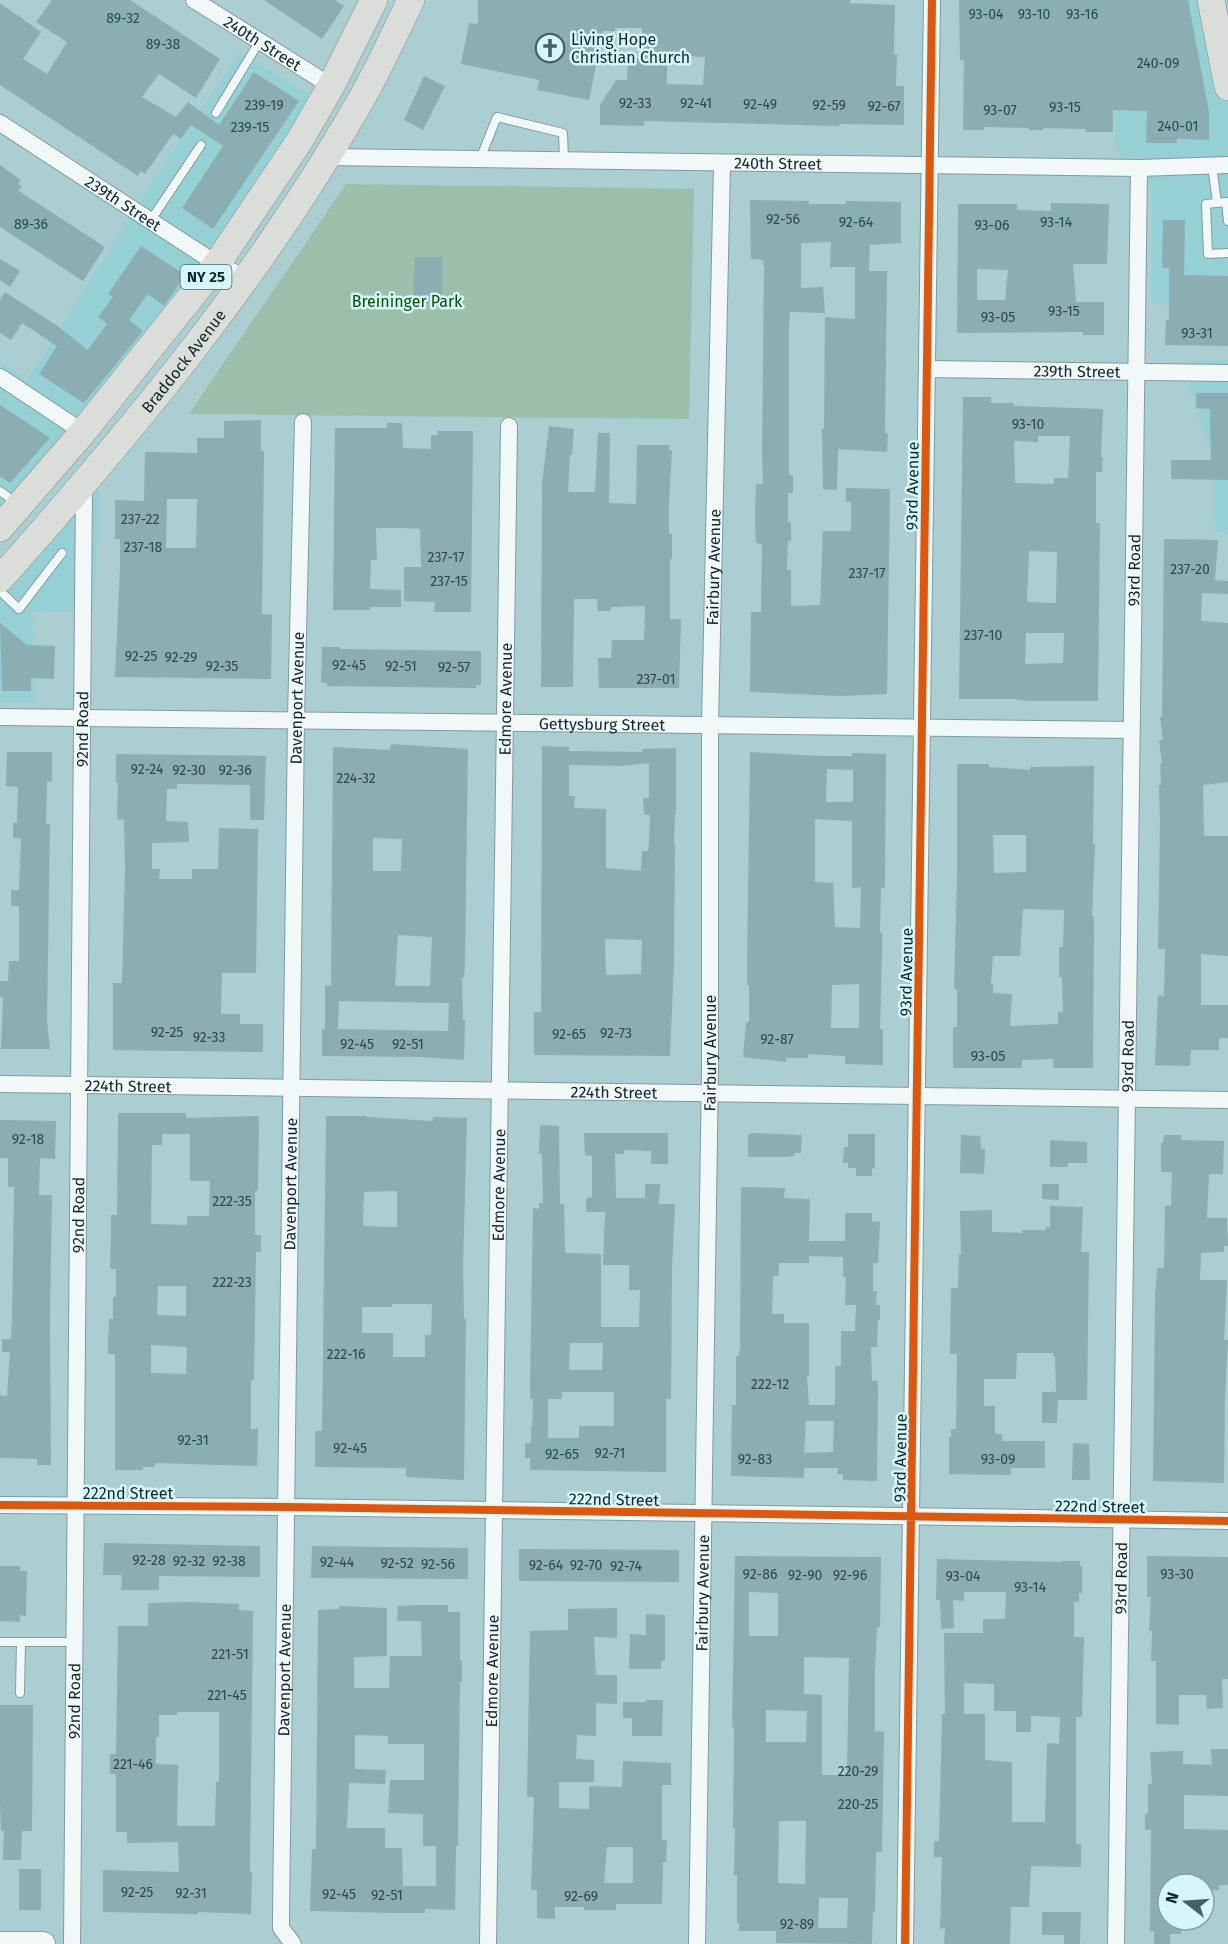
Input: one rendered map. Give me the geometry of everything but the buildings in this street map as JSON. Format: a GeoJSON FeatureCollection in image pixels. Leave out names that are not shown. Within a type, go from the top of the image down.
{"type":"FeatureCollection","features":[{"type":"Feature","properties":{"kind":"main road","name":"Braddock Avenue"},"geometry":{"type":"LineString","coordinates":[[0,528],[10,498],[83,432],[217,264],[300,140],[331,86],[374,0]]}},
{"type":"Feature","properties":{"kind":"main road","name":"Braddock Avenue"},"geometry":{"type":"LineString","coordinates":[[0,579],[84,485],[177,372],[248,279],[328,157],[360,103],[411,0]]}},
{"type":"Feature","properties":{"kind":"main road"},"geometry":{"type":"LineString","coordinates":[[1211,0],[1228,87]]}},
{"type":"Feature","properties":{"kind":"main road"},"geometry":{"type":"LineString","coordinates":[[3,1944],[43,1944]]}},
{"type":"Feature","properties":{"kind":"street","name":"240th Street"},"geometry":{"type":"LineString","coordinates":[[194,0],[331,86]]}},
{"type":"Feature","properties":{"kind":"street","name":"93rd Avenue"},"geometry":{"type":"LineString","coordinates":[[905,1944],[932,0]]}},
{"type":"Feature","properties":{"kind":"street","name":"239th Street"},"geometry":{"type":"LineString","coordinates":[[0,123],[217,264],[248,279]]}},
{"type":"Feature","properties":{"kind":"street","name":"240th Street"},"geometry":{"type":"LineString","coordinates":[[328,157],[1139,168],[1220,165]]}},
{"type":"Feature","properties":{"kind":"street","name":"Fairbury Avenue"},"geometry":{"type":"LineString","coordinates":[[697,1944],[709,1093],[710,725],[722,162]]}},
{"type":"Feature","properties":{"kind":"street","name":"93rd Road"},"geometry":{"type":"LineString","coordinates":[[1116,1944],[1139,168]]}},
{"type":"Feature","properties":{"kind":"street","name":"239th Street"},"geometry":{"type":"LineString","coordinates":[[927,369],[1228,373]]}},
{"type":"Feature","properties":{"kind":"street"},"geometry":{"type":"LineString","coordinates":[[0,377],[83,432]]}},
{"type":"Feature","properties":{"kind":"street","name":"Davenport Avenue"},"geometry":{"type":"LineString","coordinates":[[293,1944],[281,1928],[296,719],[303,422]]}},
{"type":"Feature","properties":{"kind":"street","name":"Edmore Avenue"},"geometry":{"type":"LineString","coordinates":[[488,1944],[509,426]]}},
{"type":"Feature","properties":{"kind":"street","name":"92nd Road"},"geometry":{"type":"LineString","coordinates":[[72,1944],[84,485]]}},
{"type":"Feature","properties":{"kind":"street","name":"Gettysburg Street"},"geometry":{"type":"LineString","coordinates":[[0,717],[1131,730]]}},
{"type":"Feature","properties":{"kind":"street","name":"224th Street"},"geometry":{"type":"LineString","coordinates":[[0,1084],[1228,1100]]}},
{"type":"Feature","properties":{"kind":"street","name":"222nd Street"},"geometry":{"type":"LineString","coordinates":[[0,1505],[1228,1521]]}},
{"type":"Feature","properties":{"kind":"lane"},"geometry":{"type":"LineString","coordinates":[[216,113],[259,42]]}},
{"type":"Feature","properties":{"kind":"lane"},"geometry":{"type":"LineString","coordinates":[[480,159],[498,117],[563,133],[564,160]]}},
{"type":"Feature","properties":{"kind":"lane"},"geometry":{"type":"LineString","coordinates":[[151,220],[201,145]]}},
{"type":"Feature","properties":{"kind":"lane"},"geometry":{"type":"LineString","coordinates":[[1217,203],[1220,165]]}},
{"type":"Feature","properties":{"kind":"lane"},"geometry":{"type":"LineString","coordinates":[[1228,221],[1226,201],[1206,204],[1209,254],[1228,253]]}},
{"type":"Feature","properties":{"kind":"lane"},"geometry":{"type":"LineString","coordinates":[[0,591],[19,609],[62,553]]}},
{"type":"Feature","properties":{"kind":"lane"},"geometry":{"type":"LineString","coordinates":[[0,1642],[75,1642]]}},
{"type":"Feature","properties":{"kind":"lane"},"geometry":{"type":"LineString","coordinates":[[20,1693],[21,1642]]}},
{"type":"Feature","properties":{"kind":"shaded area"},"geometry":{"type":"Polygon","coordinates":[[[1114,0],[1228,0],[1228,305],[1151,304],[1152,191],[1115,148],[1114,0]]]}},
{"type":"Feature","properties":{"kind":"shaded area"},"geometry":{"type":"Polygon","coordinates":[[[241,52],[316,99],[232,225],[137,350],[0,511],[0,362],[27,381],[160,170],[241,52]]]}},
{"type":"Feature","properties":{"kind":"shaded area"},"geometry":{"type":"Polygon","coordinates":[[[1228,360],[1228,534],[1215,531],[1213,459],[1190,390],[1190,361],[1228,360]]]}},
{"type":"Feature","properties":{"kind":"shaded area"},"geometry":{"type":"Polygon","coordinates":[[[99,483],[94,611],[32,612],[35,702],[0,702],[0,599],[99,483]]]}},
{"type":"Feature","properties":{"kind":"green space","name":"Breininger Park"},"geometry":{"type":"Polygon","coordinates":[[[346,184],[694,189],[689,419],[189,414],[346,184]]]}},
{"type":"Feature","properties":{"kind":"cycle path"},"geometry":{"type":"LineString","coordinates":[[905,1944],[932,0]]}},
{"type":"Feature","properties":{"kind":"cycle path"},"geometry":{"type":"LineString","coordinates":[[0,1505],[1228,1521]]}},
{"type":"Feature","properties":{"kind":"place","name":"Living Hope Christian Church"},"geometry":{"type":"Point","coordinates":[550,48]}}]}
